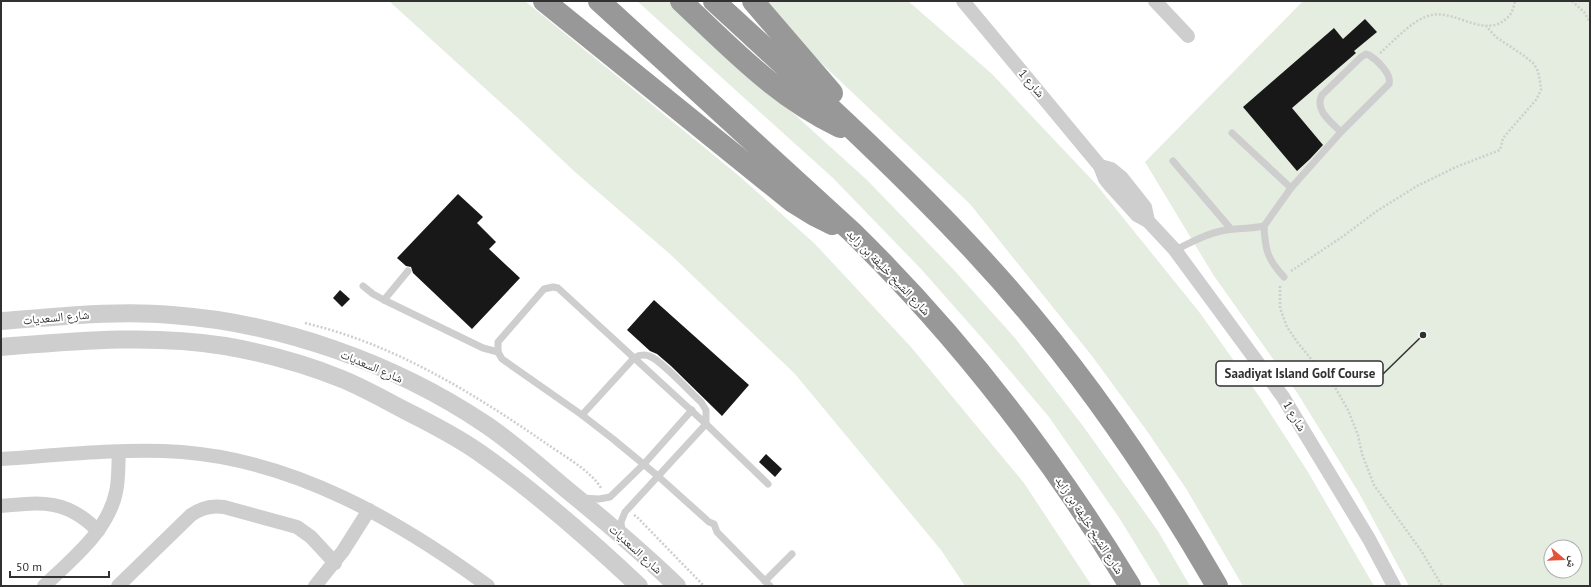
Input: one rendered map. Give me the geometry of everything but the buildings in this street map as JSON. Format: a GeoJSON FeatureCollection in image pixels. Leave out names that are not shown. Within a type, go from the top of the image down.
{"type":"FeatureCollection","features":[{"type":"Feature","properties":{"kind":"highway"},"geometry":{"type":"LineString","coordinates":[[544,1],[793,202],[826,221],[852,232]]}},
{"type":"Feature","properties":{"kind":"highway","name":"شارع الشيخ خليفة بن زايد"},"geometry":{"type":"LineString","coordinates":[[599,1],[852,232],[889,268],[923,305],[993,388],[1060,478],[1130,586]]}},
{"type":"Feature","properties":{"kind":"highway"},"geometry":{"type":"LineString","coordinates":[[681,1],[749,66],[778,90],[809,111],[862,137]]}},
{"type":"Feature","properties":{"kind":"highway"},"geometry":{"type":"LineString","coordinates":[[714,1],[862,137],[979,255],[1056,346],[1092,393],[1172,510],[1217,586]]}},
{"type":"Feature","properties":{"kind":"highway"},"geometry":{"type":"LineString","coordinates":[[753,1],[835,97],[862,137]]}},
{"type":"Feature","properties":{"kind":"street","name":"شارع 1"},"geometry":{"type":"LineString","coordinates":[[963,1],[1100,166],[1108,184],[1137,215],[1148,221],[1175,250],[1283,397],[1369,539],[1394,586]]}},
{"type":"Feature","properties":{"kind":"street"},"geometry":{"type":"LineString","coordinates":[[1155,1],[1188,36]]}},
{"type":"Feature","properties":{"kind":"street","name":"شارع السعديات"},"geometry":{"type":"LineString","coordinates":[[1,321],[95,314],[135,313],[172,315],[230,322],[279,332],[351,355],[386,370],[433,394],[490,428],[532,458],[676,586]]}},
{"type":"Feature","properties":{"kind":"street","name":"شارع السعديات"},"geometry":{"type":"LineString","coordinates":[[1,347],[113,339],[146,339],[199,343],[225,346],[263,354],[342,379],[425,421],[476,451],[532,492],[587,537],[639,586]]}},
{"type":"Feature","properties":{"kind":"street"},"geometry":{"type":"LineString","coordinates":[[44,586],[84,547],[98,531],[109,513],[117,491],[119,452]]}},
{"type":"Feature","properties":{"kind":"street"},"geometry":{"type":"LineString","coordinates":[[1,459],[119,452],[182,452],[245,462],[306,481],[369,510],[412,536],[488,586]]}},
{"type":"Feature","properties":{"kind":"street"},"geometry":{"type":"LineString","coordinates":[[1,506],[38,503],[60,506],[81,516],[98,531]]}},
{"type":"Feature","properties":{"kind":"street"},"geometry":{"type":"LineString","coordinates":[[118,586],[191,515],[211,506],[224,507],[298,527],[311,537],[335,563]]}},
{"type":"Feature","properties":{"kind":"street"},"geometry":{"type":"LineString","coordinates":[[314,586],[335,563],[357,531],[369,510]]}},
{"type":"Feature","properties":{"kind":"lane"},"geometry":{"type":"LineString","coordinates":[[1284,277],[1273,265],[1268,256],[1265,243],[1264,226],[1291,188],[1340,132],[1389,84],[1390,80],[1387,73],[1369,55],[1364,55],[1322,95],[1319,100],[1320,109],[1340,132]]}},
{"type":"Feature","properties":{"kind":"lane"},"geometry":{"type":"LineString","coordinates":[[1232,133],[1291,188]]}},
{"type":"Feature","properties":{"kind":"lane"},"geometry":{"type":"LineString","coordinates":[[1173,161],[1231,229]]}},
{"type":"Feature","properties":{"kind":"lane"},"geometry":{"type":"LineString","coordinates":[[1175,250],[1208,234],[1231,229],[1253,229],[1264,226]]}},
{"type":"Feature","properties":{"kind":"lane"},"geometry":{"type":"LineString","coordinates":[[384,300],[408,271]]}},
{"type":"Feature","properties":{"kind":"lane"},"geometry":{"type":"LineString","coordinates":[[363,286],[384,300],[483,348],[498,352]]}},
{"type":"Feature","properties":{"kind":"lane"},"geometry":{"type":"LineString","coordinates":[[768,484],[692,410],[558,288],[548,288],[542,292],[501,339],[497,347],[499,356],[505,362],[582,415],[644,464],[709,522],[714,524],[717,532],[768,584],[792,554]]}},
{"type":"Feature","properties":{"kind":"lane"},"geometry":{"type":"LineString","coordinates":[[582,415],[634,358],[645,355],[650,356],[659,362],[704,406],[707,414],[706,424],[659,477],[625,512],[621,522],[622,537]]}},
{"type":"Feature","properties":{"kind":"lane"},"geometry":{"type":"LineString","coordinates":[[576,496],[599,499],[610,496],[644,464],[692,410]]}},
{"type":"Feature","properties":{"kind":"path"},"geometry":{"type":"LineString","coordinates":[[1374,59],[1417,21],[1432,15],[1444,16],[1486,26],[1501,24],[1509,16],[1514,7],[1514,1]]}},
{"type":"Feature","properties":{"kind":"path"},"geometry":{"type":"LineString","coordinates":[[1572,1],[1584,12],[1590,22]]}},
{"type":"Feature","properties":{"kind":"path"},"geometry":{"type":"LineString","coordinates":[[1442,586],[1422,552],[1374,485],[1362,454],[1358,435],[1348,410],[1336,389],[1287,327],[1280,308],[1280,284],[1284,277],[1297,265],[1336,241],[1377,211],[1417,186],[1456,167],[1500,150],[1503,138],[1536,100],[1540,90],[1540,80],[1538,71],[1533,63],[1496,37],[1486,26]]}},
{"type":"Feature","properties":{"kind":"path"},"geometry":{"type":"LineString","coordinates":[[631,514],[637,517],[704,586]]}},
{"type":"Feature","properties":{"kind":"shaded area"},"geometry":{"type":"Polygon","coordinates":[[[389,1],[525,1],[738,175],[815,244],[911,347],[1024,483],[1092,586],[965,586],[941,550],[795,374],[671,255],[575,172],[389,1]]]}},
{"type":"Feature","properties":{"kind":"shaded area"},"geometry":{"type":"Polygon","coordinates":[[[637,1],[669,1],[867,180],[954,270],[1015,338],[1083,426],[1158,531],[1190,586],[1161,586],[1120,519],[1049,417],[921,269],[833,178],[637,1]]]}},
{"type":"Feature","properties":{"kind":"shaded area"},"geometry":{"type":"Polygon","coordinates":[[[761,1],[908,1],[992,74],[1095,183],[1200,313],[1261,399],[1308,472],[1374,586],[1243,586],[1187,490],[1147,431],[1092,356],[970,204],[817,59],[761,1]]]}},
{"type":"Feature","properties":{"kind":"shaded area"},"geometry":{"type":"Polygon","coordinates":[[[1303,1],[1590,1],[1590,586],[1409,586],[1359,493],[1298,394],[1214,276],[1145,162],[1303,1]]]}},
{"type":"Feature","properties":{"kind":"place","name":"Saadiyat Island Golf Course"},"geometry":{"type":"Point","coordinates":[1423,335]}}]}
